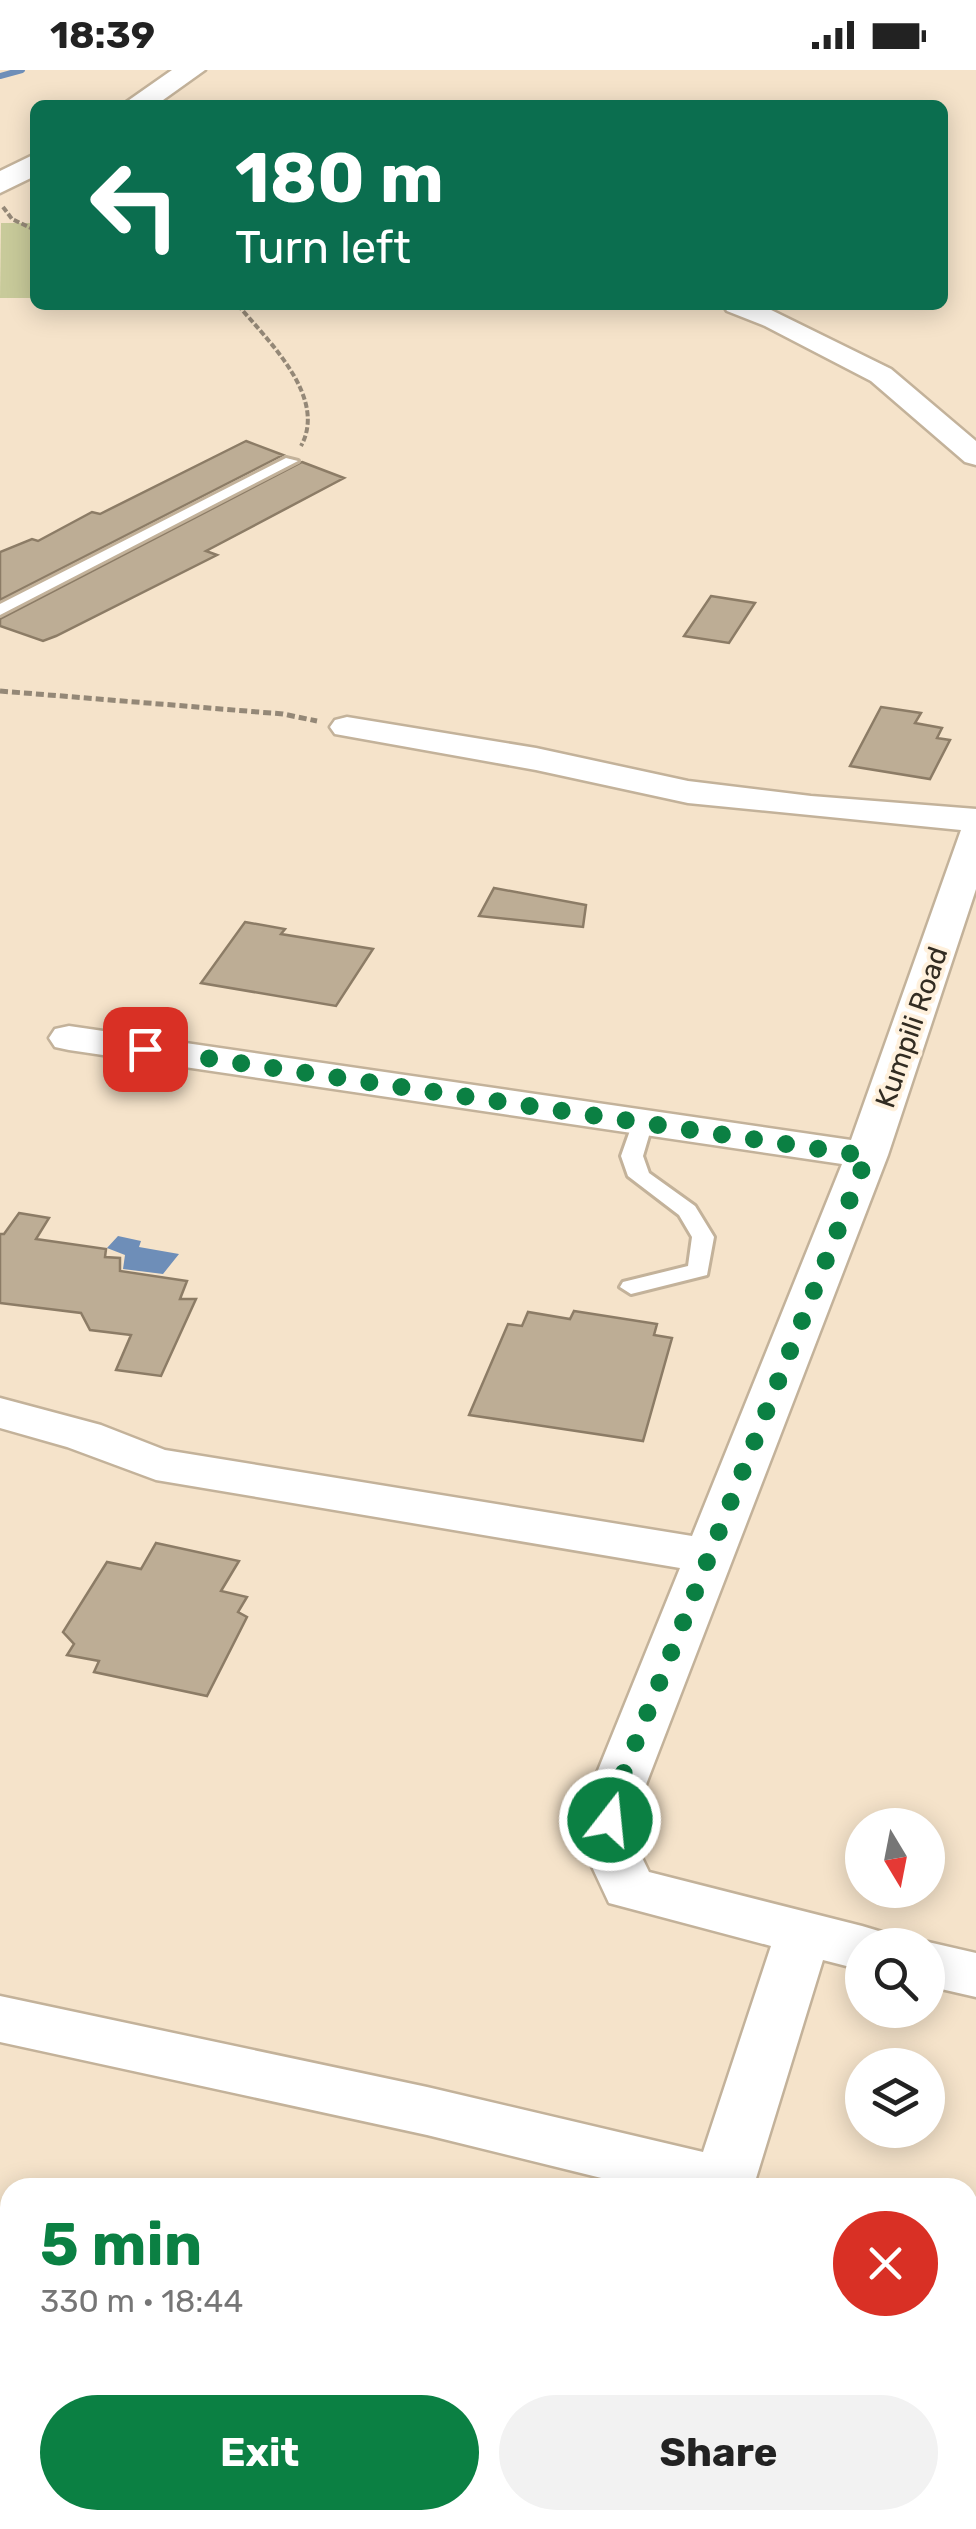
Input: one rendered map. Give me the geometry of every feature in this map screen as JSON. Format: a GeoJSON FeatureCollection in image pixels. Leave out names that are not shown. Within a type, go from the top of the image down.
{"type":"FeatureCollection","features":[{"type":"Feature","properties":{"kind":"street"},"geometry":{"type":"LineString","coordinates":[[144,100],[191,70]]}},
{"type":"Feature","properties":{"kind":"street"},"geometry":{"type":"LineString","coordinates":[[750,310],[881,375],[976,456]]}},
{"type":"Feature","properties":{"kind":"street"},"geometry":{"type":"LineString","coordinates":[[347,728],[536,759],[688,792],[811,807],[976,820]]}},
{"type":"Feature","properties":{"kind":"street","name":"Kumpili Road"},"geometry":{"type":"LineString","coordinates":[[845,1944],[629,1888],[607,1841],[613,1800],[867,1156],[976,834]]}},
{"type":"Feature","properties":{"kind":"street"},"geometry":{"type":"LineString","coordinates":[[68,1038],[867,1156]]}},
{"type":"Feature","properties":{"kind":"street"},"geometry":{"type":"LineString","coordinates":[[0,1414],[84,1436],[156,1464],[709,1556]]}},
{"type":"Feature","properties":{"kind":"street"},"geometry":{"type":"LineString","coordinates":[[725,2178],[803,1933]]}},
{"type":"Feature","properties":{"kind":"street"},"geometry":{"type":"LineString","coordinates":[[945,1968],[976,1975]]}},
{"type":"Feature","properties":{"kind":"street"},"geometry":{"type":"LineString","coordinates":[[0,2019],[427,2111],[695,2178]]}},
{"type":"Feature","properties":{"kind":"lane"},"geometry":{"type":"LineString","coordinates":[[0,610],[291,461]]}},
{"type":"Feature","properties":{"kind":"lane"},"geometry":{"type":"LineString","coordinates":[[631,1287],[699,1270],[704,1237],[686,1211],[639,1176],[632,1156],[643,1122]]}},
{"type":"Feature","properties":{"kind":"path"},"geometry":{"type":"LineString","coordinates":[[0,201],[12,218],[30,227]]}},
{"type":"Feature","properties":{"kind":"path"},"geometry":{"type":"LineString","coordinates":[[242,310],[306,391],[311,409],[309,435],[291,461]]}},
{"type":"Feature","properties":{"kind":"path"},"geometry":{"type":"LineString","coordinates":[[0,690],[13,695],[283,714],[347,728]]}},
{"type":"Feature","properties":{"kind":"green space"},"geometry":{"type":"Polygon","coordinates":[[[1,223],[30,223],[30,298],[0,298],[1,223]]]}},
{"type":"Feature","properties":{"kind":"water"},"geometry":{"type":"Polygon","coordinates":[[[118,1236],[141,1241],[139,1247],[179,1254],[163,1274],[123,1269],[125,1255],[107,1248],[118,1236]]]}},
{"type":"Feature","properties":{"kind":"building"},"geometry":{"type":"Polygon","coordinates":[[[246,441],[283,455],[0,600],[0,552],[32,539],[38,541],[92,512],[100,514],[246,441]]]}},
{"type":"Feature","properties":{"kind":"building"},"geometry":{"type":"Polygon","coordinates":[[[302,462],[344,478],[206,551],[217,555],[56,636],[43,641],[0,626],[0,619],[302,462]]]}},
{"type":"Feature","properties":{"kind":"building"},"geometry":{"type":"Polygon","coordinates":[[[711,596],[755,603],[729,643],[684,636],[711,596]]]}},
{"type":"Feature","properties":{"kind":"building"},"geometry":{"type":"Polygon","coordinates":[[[881,707],[921,713],[915,723],[942,728],[937,738],[950,740],[930,779],[850,766],[881,707]]]}},
{"type":"Feature","properties":{"kind":"building"},"geometry":{"type":"Polygon","coordinates":[[[494,888],[586,905],[583,927],[479,916],[494,888]]]}},
{"type":"Feature","properties":{"kind":"building"},"geometry":{"type":"Polygon","coordinates":[[[245,922],[285,929],[281,934],[373,949],[336,1006],[201,983],[245,922]]]}},
{"type":"Feature","properties":{"kind":"building"},"geometry":{"type":"Polygon","coordinates":[[[19,1213],[49,1218],[36,1239],[106,1249],[105,1257],[120,1258],[120,1271],[187,1281],[180,1299],[196,1299],[161,1376],[116,1370],[131,1335],[90,1330],[81,1313],[0,1303],[0,1234],[19,1213]]]}},
{"type":"Feature","properties":{"kind":"building"},"geometry":{"type":"Polygon","coordinates":[[[574,1311],[657,1324],[654,1335],[672,1338],[643,1441],[469,1415],[508,1324],[522,1326],[528,1312],[570,1319],[574,1311]]]}},
{"type":"Feature","properties":{"kind":"building"},"geometry":{"type":"Polygon","coordinates":[[[156,1543],[239,1561],[221,1591],[247,1597],[238,1612],[247,1617],[207,1696],[94,1672],[99,1661],[67,1655],[74,1644],[63,1632],[107,1562],[141,1569],[156,1543]]]}},
{"type":"Feature","properties":{"kind":"waterway"},"geometry":{"type":"LineString","coordinates":[[0,76],[22,70]]}},
{"type":"Feature","properties":{"kind":"route"},"geometry":{"type":"LineString","coordinates":[[145,1049],[867,1156],[613,1800],[610,1820]]}}]}
